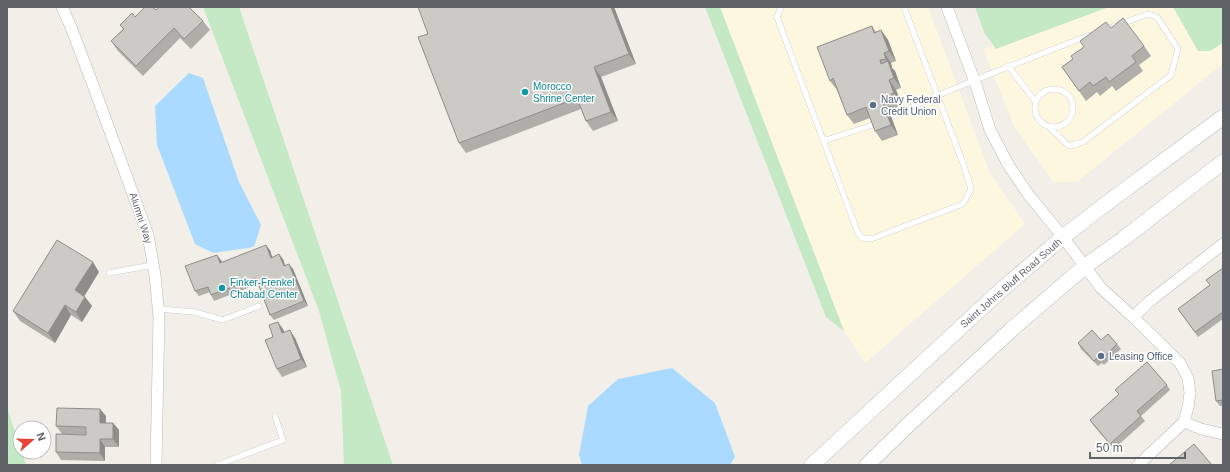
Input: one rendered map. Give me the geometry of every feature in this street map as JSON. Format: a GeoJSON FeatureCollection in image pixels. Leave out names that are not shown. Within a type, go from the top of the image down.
{"type":"FeatureCollection","features":[{"type":"Feature","properties":{"kind":"main road","name":"Saint Johns Bluff Road South"},"geometry":{"type":"LineString","coordinates":[[812,465],[1000,290],[1063,237],[1223,117]]}},
{"type":"Feature","properties":{"kind":"main road"},"geometry":{"type":"LineString","coordinates":[[867,465],[908,425],[1006,335],[1084,267],[1223,162]]}},
{"type":"Feature","properties":{"kind":"street","name":"Alumni Way"},"geometry":{"type":"LineString","coordinates":[[62,7],[73,32],[148,234],[159,309],[156,465]]}},
{"type":"Feature","properties":{"kind":"street"},"geometry":{"type":"LineString","coordinates":[[947,7],[990,130],[1008,166],[1101,288],[1180,363],[1188,378],[1190,393],[1184,422],[1138,465]]}},
{"type":"Feature","properties":{"kind":"street"},"geometry":{"type":"LineString","coordinates":[[1133,317],[1223,244]]}},
{"type":"Feature","properties":{"kind":"street"},"geometry":{"type":"LineString","coordinates":[[1184,422],[1201,429],[1223,434]]}},
{"type":"Feature","properties":{"kind":"lane"},"geometry":{"type":"LineString","coordinates":[[781,7],[777,16],[858,233],[862,238],[871,239],[963,204],[971,189],[966,171],[904,7]]}},
{"type":"Feature","properties":{"kind":"lane"},"geometry":{"type":"LineString","coordinates":[[891,117],[938,95],[974,82],[1008,66],[1148,14],[1157,17],[1178,49],[1171,75],[1083,142],[1069,146],[1048,126]]}},
{"type":"Feature","properties":{"kind":"lane"},"geometry":{"type":"LineString","coordinates":[[1008,66],[1036,102]]}},
{"type":"Feature","properties":{"kind":"lane"},"geometry":{"type":"LineString","coordinates":[[1049,89],[1062,90],[1067,94],[1073,106],[1070,118],[1061,126],[1048,126],[1043,124],[1036,114],[1035,108],[1038,96],[1049,89]]}},
{"type":"Feature","properties":{"kind":"lane"},"geometry":{"type":"LineString","coordinates":[[823,141],[876,124]]}},
{"type":"Feature","properties":{"kind":"lane"},"geometry":{"type":"LineString","coordinates":[[109,273],[153,264]]}},
{"type":"Feature","properties":{"kind":"lane"},"geometry":{"type":"LineString","coordinates":[[159,309],[194,312],[223,320],[259,306]]}},
{"type":"Feature","properties":{"kind":"lane"},"geometry":{"type":"LineString","coordinates":[[217,465],[283,440],[275,416]]}},
{"type":"Feature","properties":{"kind":"shaded area"},"geometry":{"type":"Polygon","coordinates":[[[720,7],[928,7],[989,171],[1025,224],[865,363],[844,331],[720,7]]]}},
{"type":"Feature","properties":{"kind":"shaded area"},"geometry":{"type":"Polygon","coordinates":[[[1091,7],[1223,7],[1223,65],[1077,182],[1053,182],[1014,126],[983,49],[1091,7]]]}},
{"type":"Feature","properties":{"kind":"green space"},"geometry":{"type":"Polygon","coordinates":[[[203,7],[239,7],[393,465],[344,465],[341,391],[319,311],[203,7]]]}},
{"type":"Feature","properties":{"kind":"green space"},"geometry":{"type":"Polygon","coordinates":[[[705,7],[720,7],[844,331],[826,317],[705,7]]]}},
{"type":"Feature","properties":{"kind":"green space"},"geometry":{"type":"Polygon","coordinates":[[[975,7],[1109,7],[996,49],[984,32],[975,7]]]}},
{"type":"Feature","properties":{"kind":"green space"},"geometry":{"type":"Polygon","coordinates":[[[1173,7],[1223,7],[1223,43],[1210,51],[1198,51],[1173,7]]]}},
{"type":"Feature","properties":{"kind":"green space"},"geometry":{"type":"Polygon","coordinates":[[[7,408],[12,423],[12,460],[24,460],[26,465],[7,465],[7,408]]]}},
{"type":"Feature","properties":{"kind":"water"},"geometry":{"type":"Polygon","coordinates":[[[189,73],[203,78],[239,182],[261,225],[254,247],[213,253],[195,244],[157,145],[155,106],[189,73]]]}},
{"type":"Feature","properties":{"kind":"water"},"geometry":{"type":"Polygon","coordinates":[[[672,368],[715,403],[735,457],[730,465],[582,465],[579,455],[588,406],[618,379],[672,368]]]}},
{"type":"Feature","properties":{"kind":"building"},"geometry":{"type":"Polygon","coordinates":[[[145,7],[152,7],[156,10],[159,7],[189,7],[203,21],[184,39],[174,28],[136,66],[111,41],[124,29],[120,25],[132,13],[135,17],[145,7]]]}},
{"type":"Feature","properties":{"kind":"building","name":"Morocco Shrine Center"},"geometry":{"type":"Polygon","coordinates":[[[418,7],[611,7],[629,54],[594,67],[611,112],[586,121],[577,98],[459,143],[418,37],[428,34],[418,7]]]}},
{"type":"Feature","properties":{"kind":"building"},"geometry":{"type":"Polygon","coordinates":[[[1123,18],[1144,46],[1132,56],[1136,62],[1109,82],[1106,77],[1093,86],[1090,82],[1079,91],[1062,67],[1073,59],[1071,56],[1084,47],[1080,41],[1106,22],[1111,28],[1123,18]]]}},
{"type":"Feature","properties":{"kind":"building"},"geometry":{"type":"Polygon","coordinates":[[[872,26],[874,33],[881,30],[889,51],[884,53],[886,59],[880,60],[881,64],[888,61],[894,78],[889,80],[894,93],[891,94],[892,97],[882,101],[891,125],[875,131],[866,107],[847,115],[833,78],[830,81],[817,47],[872,26]]]}},
{"type":"Feature","properties":{"kind":"building"},"geometry":{"type":"Polygon","coordinates":[[[57,240],[93,262],[75,290],[85,297],[76,312],[65,305],[48,333],[13,311],[57,240]]]}},
{"type":"Feature","properties":{"kind":"building","name":"Finker-Frenkel Chabad Center"},"geometry":{"type":"Polygon","coordinates":[[[266,245],[271,258],[279,254],[284,266],[289,264],[304,301],[270,315],[256,278],[211,295],[208,287],[195,291],[185,266],[217,255],[220,263],[266,245]]]}},
{"type":"Feature","properties":{"kind":"building"},"geometry":{"type":"Polygon","coordinates":[[[1223,268],[1223,312],[1195,332],[1178,309],[1210,285],[1206,280],[1223,268]]]}},
{"type":"Feature","properties":{"kind":"building"},"geometry":{"type":"Polygon","coordinates":[[[278,322],[282,333],[290,330],[301,359],[277,369],[265,340],[273,337],[269,325],[278,322]]]}},
{"type":"Feature","properties":{"kind":"building","name":"Leasing Office"},"geometry":{"type":"Polygon","coordinates":[[[1092,330],[1101,340],[1108,334],[1117,344],[1101,360],[1098,357],[1094,361],[1078,343],[1092,330]]]}},
{"type":"Feature","properties":{"kind":"building"},"geometry":{"type":"Polygon","coordinates":[[[1147,362],[1167,385],[1137,411],[1141,416],[1110,444],[1090,420],[1119,394],[1115,390],[1147,362]]]}},
{"type":"Feature","properties":{"kind":"building"},"geometry":{"type":"Polygon","coordinates":[[[1223,369],[1223,400],[1216,401],[1212,371],[1223,369]]]}},
{"type":"Feature","properties":{"kind":"building"},"geometry":{"type":"Polygon","coordinates":[[[57,408],[100,409],[100,423],[113,423],[113,439],[100,439],[100,453],[56,452],[56,434],[86,435],[86,427],[56,426],[57,408]]]}},
{"type":"Feature","properties":{"kind":"building"},"geometry":{"type":"Polygon","coordinates":[[[1194,444],[1212,465],[1169,465],[1194,444]]]}},
{"type":"Feature","properties":{"kind":"place","name":"Morocco Shrine Center"},"geometry":{"type":"Point","coordinates":[525,92]}},
{"type":"Feature","properties":{"kind":"place","name":"Navy Federal Credit Union"},"geometry":{"type":"Point","coordinates":[873,105]}},
{"type":"Feature","properties":{"kind":"place","name":"Finker-Frenkel Chabad Center"},"geometry":{"type":"Point","coordinates":[222,288]}},
{"type":"Feature","properties":{"kind":"place","name":"Leasing Office"},"geometry":{"type":"Point","coordinates":[1101,356]}}]}
